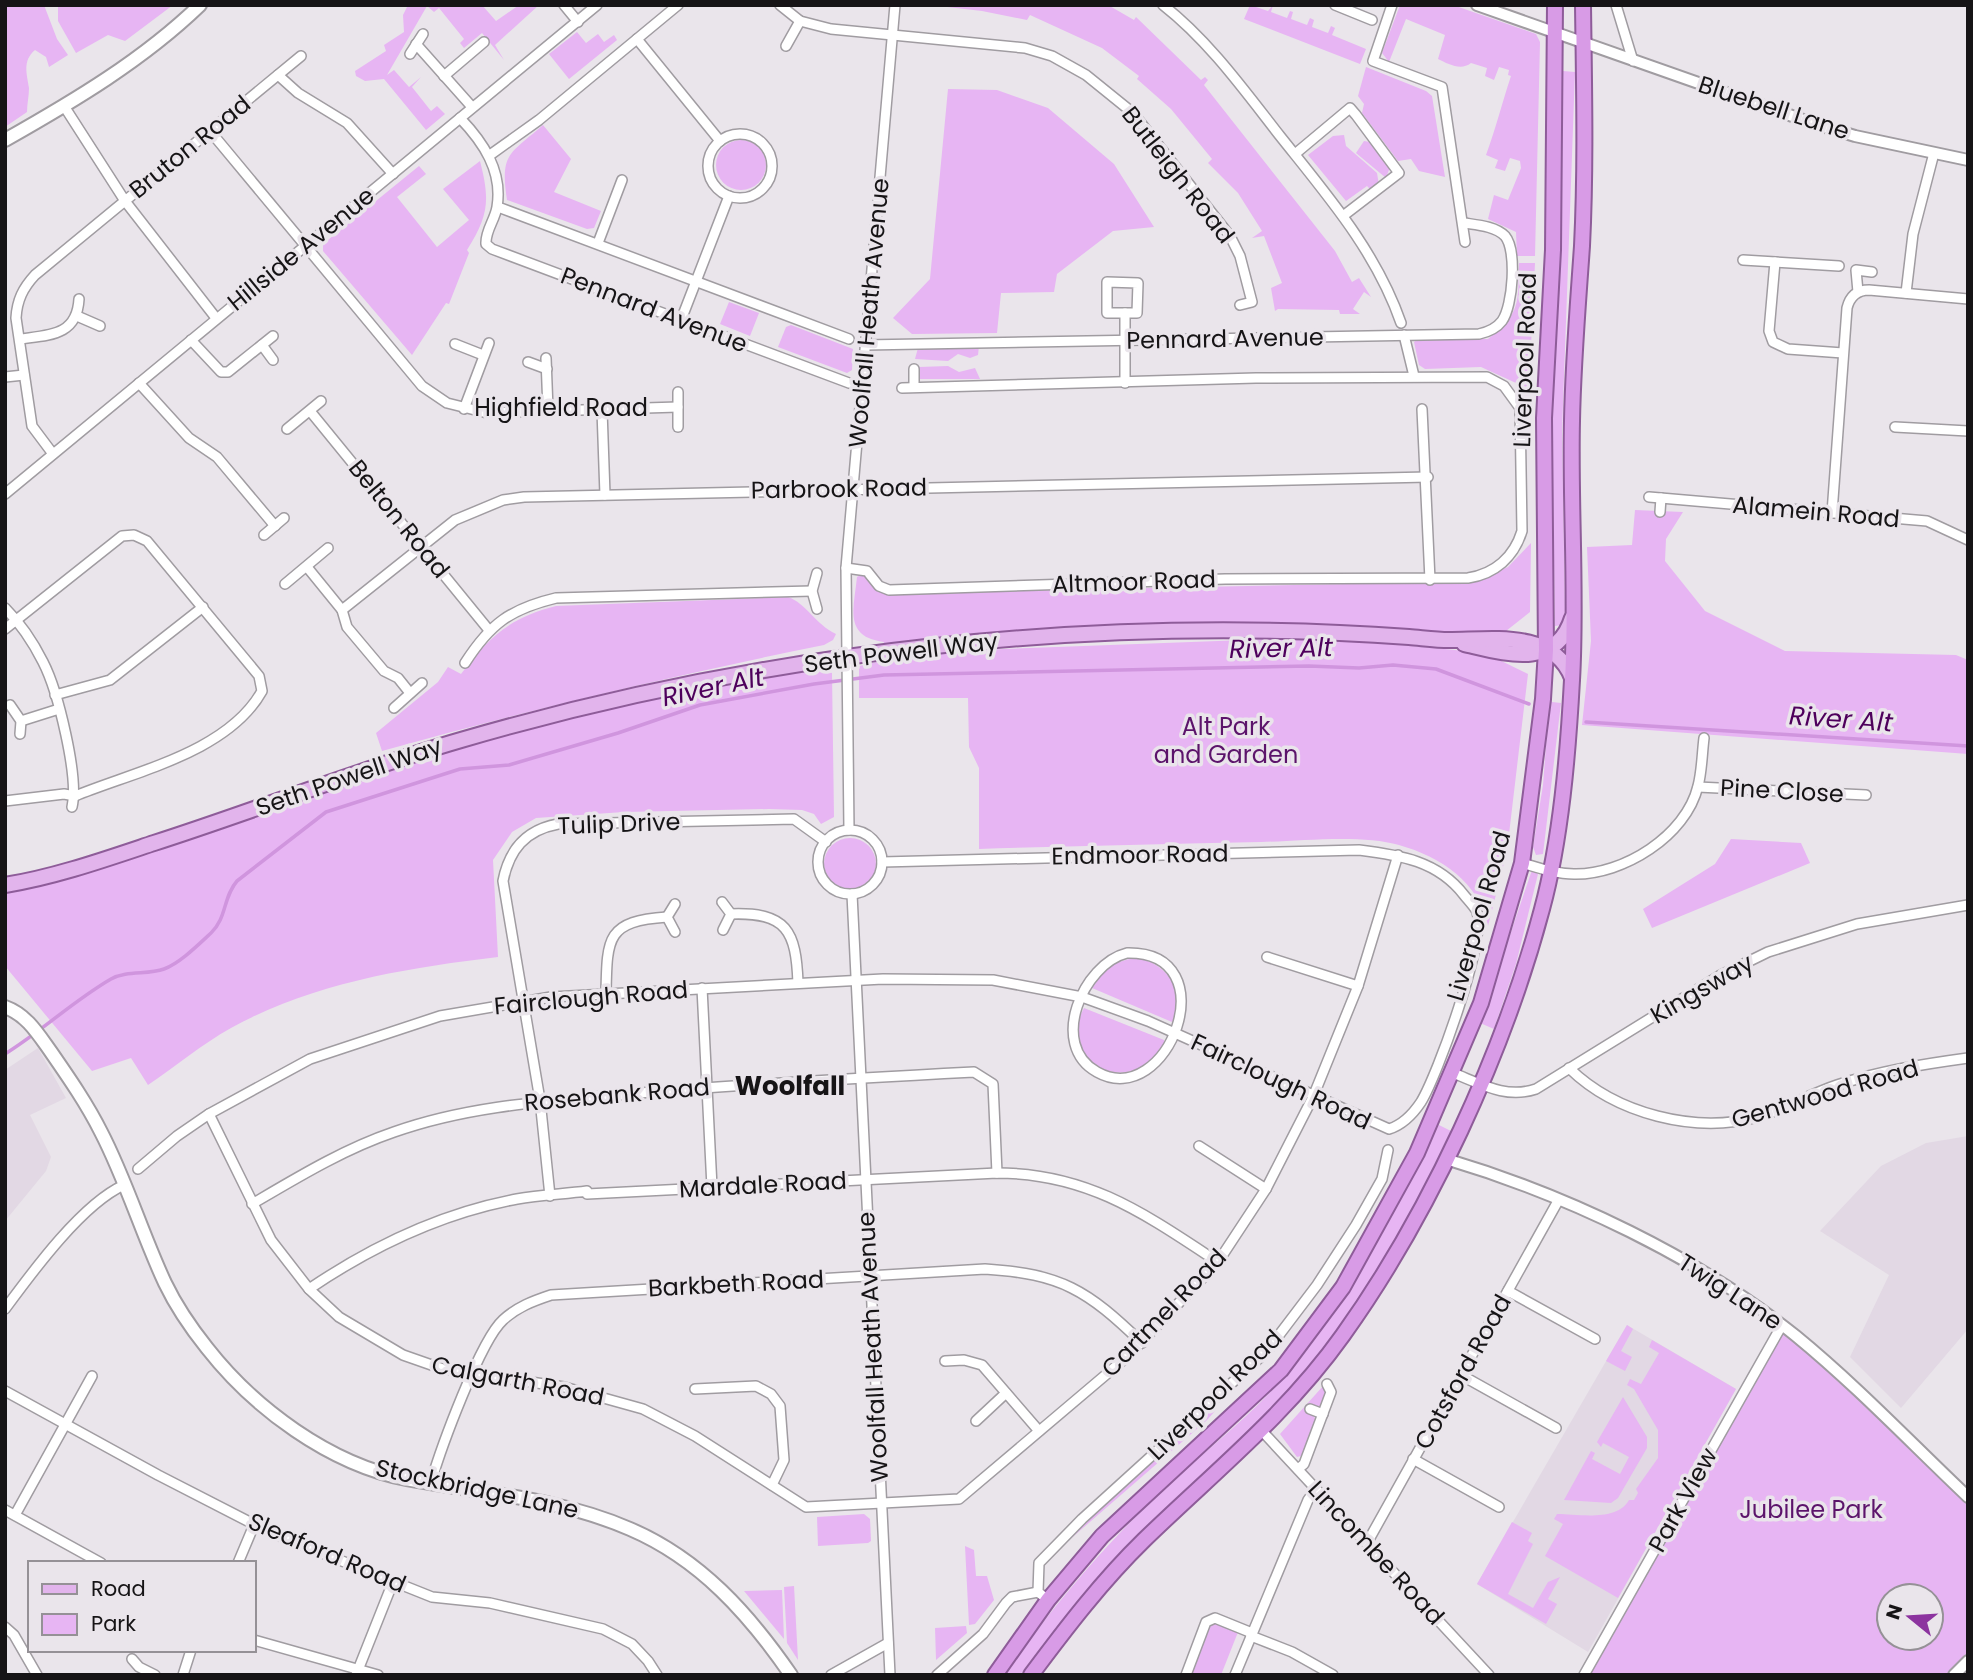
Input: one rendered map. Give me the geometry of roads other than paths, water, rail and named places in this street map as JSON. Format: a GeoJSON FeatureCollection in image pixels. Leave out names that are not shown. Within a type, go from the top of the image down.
{"type":"FeatureCollection","features":[{"type":"Feature","properties":{"kind":"highway","name":"Liverpool Road"},"geometry":{"type":"LineString","coordinates":[[995,1675],[1043,1596],[1102,1536],[1281,1370],[1312,1329],[1370,1243],[1417,1153],[1453,1073],[1480,1003],[1522,863],[1539,747],[1546,650],[1544,418],[1553,250],[1555,5]]}},
{"type":"Feature","properties":{"kind":"highway","name":"Liverpool Road"},"geometry":{"type":"LineString","coordinates":[[1031,1675],[1071,1621],[1140,1544],[1262,1431],[1299,1392],[1346,1332],[1408,1234],[1446,1159],[1480,1084],[1523,971],[1543,906],[1550,871],[1572,678],[1571,469],[1575,331],[1582,245],[1583,5]]}},
{"type":"Feature","properties":{"kind":"main road"},"geometry":{"type":"LineString","coordinates":[[5,139],[64,106],[123,67],[178,26],[200,5]]}},
{"type":"Feature","properties":{"kind":"main road"},"geometry":{"type":"LineString","coordinates":[[1572,678],[1564,663],[1546,650],[1567,632],[1573,612]]}},
{"type":"Feature","properties":{"kind":"main road","name":"Seth Powell Way"},"geometry":{"type":"LineString","coordinates":[[5,885],[152,844],[367,769],[464,739],[649,692],[846,658],[987,642],[1115,634],[1298,631],[1449,640],[1515,654],[1546,650]]}},
{"type":"Feature","properties":{"kind":"main road","name":"Stockbridge Lane"},"geometry":{"type":"LineString","coordinates":[[5,1007],[17,1012],[36,1032],[92,1115],[166,1284],[182,1314],[206,1347],[245,1390],[295,1429],[345,1457],[405,1479],[568,1507],[616,1523],[657,1542],[701,1572],[733,1601],[762,1633],[791,1675]]}},
{"type":"Feature","properties":{"kind":"street"},"geometry":{"type":"LineString","coordinates":[[564,5],[578,22]]}},
{"type":"Feature","properties":{"kind":"street","name":"Hillside Avenue"},"geometry":{"type":"LineString","coordinates":[[5,494],[597,5]]}},
{"type":"Feature","properties":{"kind":"street"},"geometry":{"type":"LineString","coordinates":[[490,155],[508,144],[678,5]]}},
{"type":"Feature","properties":{"kind":"street","name":"Butleigh Road"},"geometry":{"type":"LineString","coordinates":[[780,5],[800,21],[831,29],[1025,48],[1060,60],[1103,87],[1133,113],[1230,236],[1251,291],[1252,302],[1240,305]]}},
{"type":"Feature","properties":{"kind":"street","name":"Woolfall Heath Avenue"},"geometry":{"type":"LineString","coordinates":[[849,830],[846,568],[895,5]]}},
{"type":"Feature","properties":{"kind":"street"},"geometry":{"type":"LineString","coordinates":[[1163,5],[1207,46],[1343,216],[1381,275],[1401,323]]}},
{"type":"Feature","properties":{"kind":"street"},"geometry":{"type":"LineString","coordinates":[[1335,5],[1372,20]]}},
{"type":"Feature","properties":{"kind":"street"},"geometry":{"type":"LineString","coordinates":[[1392,5],[1373,61],[1442,87],[1465,242]]}},
{"type":"Feature","properties":{"kind":"street","name":"Bluebell Lane"},"geometry":{"type":"LineString","coordinates":[[1477,5],[1812,123],[1968,160]]}},
{"type":"Feature","properties":{"kind":"street"},"geometry":{"type":"LineString","coordinates":[[1616,5],[1633,61]]}},
{"type":"Feature","properties":{"kind":"street"},"geometry":{"type":"LineString","coordinates":[[786,46],[800,21]]}},
{"type":"Feature","properties":{"kind":"street"},"geometry":{"type":"LineString","coordinates":[[410,54],[423,34]]}},
{"type":"Feature","properties":{"kind":"street"},"geometry":{"type":"LineString","coordinates":[[637,39],[720,141]]}},
{"type":"Feature","properties":{"kind":"street"},"geometry":{"type":"LineString","coordinates":[[444,76],[484,42]]}},
{"type":"Feature","properties":{"kind":"street"},"geometry":{"type":"LineString","coordinates":[[416,44],[472,107]]}},
{"type":"Feature","properties":{"kind":"street","name":"Bruton Road"},"geometry":{"type":"LineString","coordinates":[[53,454],[32,426],[16,310],[24,287],[301,57]]}},
{"type":"Feature","properties":{"kind":"street"},"geometry":{"type":"LineString","coordinates":[[278,75],[298,93],[347,123],[393,174]]}},
{"type":"Feature","properties":{"kind":"street"},"geometry":{"type":"LineString","coordinates":[[64,106],[125,201],[216,318]]}},
{"type":"Feature","properties":{"kind":"street"},"geometry":{"type":"LineString","coordinates":[[1294,154],[1350,108],[1356,115],[1399,173],[1343,216]]}},
{"type":"Feature","properties":{"kind":"street"},"geometry":{"type":"LineString","coordinates":[[460,118],[481,140],[490,155],[498,207]]}},
{"type":"Feature","properties":{"kind":"street","name":"Highfield Road"},"geometry":{"type":"LineString","coordinates":[[210,131],[422,386],[447,403],[487,413],[678,407]]}},
{"type":"Feature","properties":{"kind":"street"},"geometry":{"type":"LineString","coordinates":[[749,135],[766,146],[772,166],[771,176],[758,192],[739,198],[720,191],[710,175],[709,156],[720,141],[729,136],[749,135]]}},
{"type":"Feature","properties":{"kind":"street"},"geometry":{"type":"LineString","coordinates":[[1906,293],[1913,234],[1934,153]]}},
{"type":"Feature","properties":{"kind":"street"},"geometry":{"type":"LineString","coordinates":[[598,243],[622,180]]}},
{"type":"Feature","properties":{"kind":"street"},"geometry":{"type":"LineString","coordinates":[[681,320],[729,195]]}},
{"type":"Feature","properties":{"kind":"street","name":"Pennard Avenue"},"geometry":{"type":"LineString","coordinates":[[849,339],[498,207],[486,244],[849,383],[863,385]]}},
{"type":"Feature","properties":{"kind":"street","name":"Pennard Avenue"},"geometry":{"type":"LineString","coordinates":[[865,345],[1479,334],[1496,327],[1503,320],[1511,299],[1509,244],[1494,230],[1464,223]]}},
{"type":"Feature","properties":{"kind":"street"},"geometry":{"type":"LineString","coordinates":[[1743,260],[1839,266]]}},
{"type":"Feature","properties":{"kind":"street"},"geometry":{"type":"LineString","coordinates":[[1775,261],[1769,335],[1776,345],[1843,353]]}},
{"type":"Feature","properties":{"kind":"street"},"geometry":{"type":"LineString","coordinates":[[1832,513],[1848,305],[1858,292],[1856,270],[1872,272]]}},
{"type":"Feature","properties":{"kind":"street"},"geometry":{"type":"LineString","coordinates":[[1107,282],[1138,283],[1137,313],[1125,313],[1107,313],[1107,282]]}},
{"type":"Feature","properties":{"kind":"street"},"geometry":{"type":"LineString","coordinates":[[1858,292],[1968,299]]}},
{"type":"Feature","properties":{"kind":"street"},"geometry":{"type":"LineString","coordinates":[[20,339],[63,330],[77,316],[79,299]]}},
{"type":"Feature","properties":{"kind":"street"},"geometry":{"type":"LineString","coordinates":[[1125,313],[1125,383]]}},
{"type":"Feature","properties":{"kind":"street"},"geometry":{"type":"LineString","coordinates":[[77,316],[100,326]]}},
{"type":"Feature","properties":{"kind":"street"},"geometry":{"type":"LineString","coordinates":[[1404,335],[1414,376]]}},
{"type":"Feature","properties":{"kind":"street"},"geometry":{"type":"LineString","coordinates":[[191,340],[220,372],[228,373],[273,336]]}},
{"type":"Feature","properties":{"kind":"street"},"geometry":{"type":"LineString","coordinates":[[464,409],[489,343]]}},
{"type":"Feature","properties":{"kind":"street"},"geometry":{"type":"LineString","coordinates":[[455,344],[483,355]]}},
{"type":"Feature","properties":{"kind":"street"},"geometry":{"type":"LineString","coordinates":[[262,345],[274,360]]}},
{"type":"Feature","properties":{"kind":"street"},"geometry":{"type":"LineString","coordinates":[[546,358],[548,410]]}},
{"type":"Feature","properties":{"kind":"street"},"geometry":{"type":"LineString","coordinates":[[528,362],[547,369]]}},
{"type":"Feature","properties":{"kind":"street"},"geometry":{"type":"LineString","coordinates":[[914,369],[914,387]]}},
{"type":"Feature","properties":{"kind":"street"},"geometry":{"type":"LineString","coordinates":[[5,377],[24,375]]}},
{"type":"Feature","properties":{"kind":"street","name":"Pennard Avenue"},"geometry":{"type":"LineString","coordinates":[[902,388],[1414,376]]}},
{"type":"Feature","properties":{"kind":"street","name":"Liverpool Road"},"geometry":{"type":"LineString","coordinates":[[1414,376],[1487,377],[1511,392],[1522,419],[1524,521],[1515,549],[1502,564],[1479,577],[1430,580]]}},
{"type":"Feature","properties":{"kind":"street"},"geometry":{"type":"LineString","coordinates":[[139,383],[189,438],[217,457],[275,526]]}},
{"type":"Feature","properties":{"kind":"street"},"geometry":{"type":"LineString","coordinates":[[678,393],[678,427]]}},
{"type":"Feature","properties":{"kind":"street"},"geometry":{"type":"LineString","coordinates":[[286,429],[321,401]]}},
{"type":"Feature","properties":{"kind":"street"},"geometry":{"type":"LineString","coordinates":[[1422,409],[1428,477],[1430,580]]}},
{"type":"Feature","properties":{"kind":"street"},"geometry":{"type":"LineString","coordinates":[[602,410],[605,495]]}},
{"type":"Feature","properties":{"kind":"street","name":"Belton Road"},"geometry":{"type":"LineString","coordinates":[[310,411],[488,629]]}},
{"type":"Feature","properties":{"kind":"street"},"geometry":{"type":"LineString","coordinates":[[1895,426],[1968,431]]}},
{"type":"Feature","properties":{"kind":"street","name":"Parbrook Road"},"geometry":{"type":"LineString","coordinates":[[342,610],[456,520],[503,500],[853,488],[1428,477]]}},
{"type":"Feature","properties":{"kind":"street","name":"Alamein Road"},"geometry":{"type":"LineString","coordinates":[[1649,497],[1927,521],[1968,540]]}},
{"type":"Feature","properties":{"kind":"street"},"geometry":{"type":"LineString","coordinates":[[1660,512],[1661,498]]}},
{"type":"Feature","properties":{"kind":"street"},"geometry":{"type":"LineString","coordinates":[[264,535],[284,518]]}},
{"type":"Feature","properties":{"kind":"street"},"geometry":{"type":"LineString","coordinates":[[5,629],[121,536],[134,535],[147,541],[203,607],[259,676],[262,691],[244,718],[178,758],[75,796],[64,794],[5,801]]}},
{"type":"Feature","properties":{"kind":"street"},"geometry":{"type":"LineString","coordinates":[[285,584],[328,548]]}},
{"type":"Feature","properties":{"kind":"street"},"geometry":{"type":"LineString","coordinates":[[307,567],[342,610],[347,627],[384,671],[398,678],[410,693]]}},
{"type":"Feature","properties":{"kind":"street","name":"Altmoor Road"},"geometry":{"type":"LineString","coordinates":[[846,568],[867,571],[879,586],[889,590],[1225,579],[1430,580]]}},
{"type":"Feature","properties":{"kind":"street"},"geometry":{"type":"LineString","coordinates":[[817,573],[812,591],[817,609]]}},
{"type":"Feature","properties":{"kind":"street"},"geometry":{"type":"LineString","coordinates":[[465,663],[488,629],[532,604],[556,598],[812,591]]}},
{"type":"Feature","properties":{"kind":"street"},"geometry":{"type":"LineString","coordinates":[[55,695],[110,680],[203,607]]}},
{"type":"Feature","properties":{"kind":"street"},"geometry":{"type":"LineString","coordinates":[[5,608],[44,663],[55,695],[75,796],[72,807]]}},
{"type":"Feature","properties":{"kind":"street"},"geometry":{"type":"LineString","coordinates":[[394,708],[422,683]]}},
{"type":"Feature","properties":{"kind":"street"},"geometry":{"type":"LineString","coordinates":[[10,705],[21,721],[20,734]]}},
{"type":"Feature","properties":{"kind":"street"},"geometry":{"type":"LineString","coordinates":[[21,721],[59,709]]}},
{"type":"Feature","properties":{"kind":"street"},"geometry":{"type":"LineString","coordinates":[[1522,863],[1550,871],[1592,873],[1632,859],[1667,835],[1690,806],[1698,787],[1704,738]]}},
{"type":"Feature","properties":{"kind":"street","name":"Pine Close"},"geometry":{"type":"LineString","coordinates":[[1698,787],[1866,795]]}},
{"type":"Feature","properties":{"kind":"street","name":"Tulip Drive"},"geometry":{"type":"LineString","coordinates":[[550,1196],[540,1100],[503,881],[507,860],[522,838],[558,824],[794,819],[826,842]]}},
{"type":"Feature","properties":{"kind":"street"},"geometry":{"type":"LineString","coordinates":[[849,830],[859,832],[876,843],[882,862],[876,880],[870,887],[852,894],[841,893],[824,881],[818,860],[826,842],[834,835],[849,830]]}},
{"type":"Feature","properties":{"kind":"street","name":"Endmoor Road"},"geometry":{"type":"LineString","coordinates":[[882,862],[1345,851],[1398,855]]}},
{"type":"Feature","properties":{"kind":"street","name":"Liverpool Road"},"geometry":{"type":"LineString","coordinates":[[1389,1129],[1398,1126],[1421,1102],[1476,951],[1478,930],[1477,912],[1455,884],[1429,865],[1398,855]]}},
{"type":"Feature","properties":{"kind":"street","name":"Cartmel Road"},"geometry":{"type":"LineString","coordinates":[[881,1504],[959,1499],[1142,1343],[1218,1262],[1266,1189],[1313,1097],[1358,986],[1398,855]]}},
{"type":"Feature","properties":{"kind":"street","name":"Woolfall Heath Avenue"},"geometry":{"type":"LineString","coordinates":[[852,894],[890,1675]]}},
{"type":"Feature","properties":{"kind":"street"},"geometry":{"type":"LineString","coordinates":[[722,902],[731,914]]}},
{"type":"Feature","properties":{"kind":"street"},"geometry":{"type":"LineString","coordinates":[[667,917],[675,904]]}},
{"type":"Feature","properties":{"kind":"street","name":"Kingsway"},"geometry":{"type":"LineString","coordinates":[[1453,1073],[1502,1092],[1523,1093],[1536,1090],[1719,976],[1768,952],[1857,925],[1968,905]]}},
{"type":"Feature","properties":{"kind":"street"},"geometry":{"type":"LineString","coordinates":[[731,914],[756,913],[780,923],[797,948],[798,983]]}},
{"type":"Feature","properties":{"kind":"street"},"geometry":{"type":"LineString","coordinates":[[723,930],[731,914]]}},
{"type":"Feature","properties":{"kind":"street"},"geometry":{"type":"LineString","coordinates":[[667,917],[675,932]]}},
{"type":"Feature","properties":{"kind":"street"},"geometry":{"type":"LineString","coordinates":[[607,993],[607,955],[612,938],[621,928],[637,919],[667,917]]}},
{"type":"Feature","properties":{"kind":"street","name":"Fairclough Road"},"geometry":{"type":"LineString","coordinates":[[1127,953],[1147,954],[1165,963],[1181,989],[1182,1009],[1174,1033],[1162,1055],[1143,1072],[1121,1079],[1099,1073],[1080,1057],[1075,1044],[1074,1021],[1082,997],[1091,978],[1106,962],[1127,953]]}},
{"type":"Feature","properties":{"kind":"street"},"geometry":{"type":"LineString","coordinates":[[1267,957],[1358,986]]}},
{"type":"Feature","properties":{"kind":"street","name":"Fairclough Road"},"geometry":{"type":"LineString","coordinates":[[138,1169],[177,1136],[209,1114],[310,1059],[440,1016],[523,999],[933,978],[993,980],[1082,997],[1174,1033],[1389,1129]]}},
{"type":"Feature","properties":{"kind":"street"},"geometry":{"type":"LineString","coordinates":[[702,989],[712,1188]]}},
{"type":"Feature","properties":{"kind":"street","name":"Gentwood Road"},"geometry":{"type":"LineString","coordinates":[[1569,1068],[1592,1085],[1641,1111],[1677,1121],[1710,1124],[1759,1116],[1836,1085],[1870,1076],[1968,1058]]}},
{"type":"Feature","properties":{"kind":"street","name":"Rosebank Road"},"geometry":{"type":"LineString","coordinates":[[252,1204],[351,1149],[395,1131],[486,1108],[540,1100],[707,1087],[974,1072],[993,1084],[997,1173]]}},
{"type":"Feature","properties":{"kind":"street","name":"Calgarth Road"},"geometry":{"type":"LineString","coordinates":[[209,1114],[271,1240],[309,1289],[339,1317],[371,1339],[424,1364],[564,1387],[643,1409],[695,1436],[806,1507],[881,1504]]}},
{"type":"Feature","properties":{"kind":"street"},"geometry":{"type":"LineString","coordinates":[[1199,1146],[1266,1189]]}},
{"type":"Feature","properties":{"kind":"street"},"geometry":{"type":"LineString","coordinates":[[937,1675],[983,1634],[1012,1597],[1043,1596],[1039,1563],[1060,1539],[1256,1363],[1288,1326],[1356,1225],[1382,1179],[1388,1150]]}},
{"type":"Feature","properties":{"kind":"street","name":"Twig Lane"},"geometry":{"type":"LineString","coordinates":[[1446,1159],[1558,1201],[1675,1256],[1782,1325],[1835,1371],[1968,1497]]}},
{"type":"Feature","properties":{"kind":"street","name":"Mardale Road"},"geometry":{"type":"LineString","coordinates":[[309,1289],[376,1248],[452,1216],[517,1199],[587,1191],[587,1194],[997,1173],[1026,1173],[1079,1183],[1105,1193],[1149,1216],[1218,1262]]}},
{"type":"Feature","properties":{"kind":"street"},"geometry":{"type":"LineString","coordinates":[[5,1308],[49,1252],[102,1200],[124,1185]]}},
{"type":"Feature","properties":{"kind":"street","name":"Cotsford Road"},"geometry":{"type":"LineString","coordinates":[[1367,1543],[1558,1201]]}},
{"type":"Feature","properties":{"kind":"street","name":"Barkbeth Road"},"geometry":{"type":"LineString","coordinates":[[431,1482],[492,1332],[504,1319],[528,1302],[551,1295],[985,1269],[1050,1277],[1098,1303],[1142,1343]]}},
{"type":"Feature","properties":{"kind":"street"},"geometry":{"type":"LineString","coordinates":[[1508,1291],[1595,1339]]}},
{"type":"Feature","properties":{"kind":"street","name":"Park View"},"geometry":{"type":"LineString","coordinates":[[1584,1675],[1782,1325]]}},
{"type":"Feature","properties":{"kind":"street"},"geometry":{"type":"LineString","coordinates":[[946,1361],[964,1360],[982,1365],[1039,1431]]}},
{"type":"Feature","properties":{"kind":"street"},"geometry":{"type":"LineString","coordinates":[[1461,1375],[1556,1428]]}},
{"type":"Feature","properties":{"kind":"street"},"geometry":{"type":"LineString","coordinates":[[15,1515],[92,1376]]}},
{"type":"Feature","properties":{"kind":"street"},"geometry":{"type":"LineString","coordinates":[[1298,1469],[1304,1464],[1331,1392],[1327,1384]]}},
{"type":"Feature","properties":{"kind":"street"},"geometry":{"type":"LineString","coordinates":[[695,1389],[756,1386],[771,1394],[780,1406],[784,1460],[772,1485]]}},
{"type":"Feature","properties":{"kind":"street","name":"Sleaford Road"},"geometry":{"type":"LineString","coordinates":[[5,1391],[254,1525],[439,1599],[482,1601],[603,1629],[632,1644],[657,1675]]}},
{"type":"Feature","properties":{"kind":"street"},"geometry":{"type":"LineString","coordinates":[[976,1420],[1006,1393]]}},
{"type":"Feature","properties":{"kind":"street"},"geometry":{"type":"LineString","coordinates":[[1310,1409],[1323,1414]]}},
{"type":"Feature","properties":{"kind":"street","name":"Lincombe Road"},"geometry":{"type":"LineString","coordinates":[[1262,1431],[1489,1675]]}},
{"type":"Feature","properties":{"kind":"street"},"geometry":{"type":"LineString","coordinates":[[1413,1459],[1499,1507]]}},
{"type":"Feature","properties":{"kind":"street"},"geometry":{"type":"LineString","coordinates":[[1235,1675],[1308,1500],[1316,1489]]}},
{"type":"Feature","properties":{"kind":"street"},"geometry":{"type":"LineString","coordinates":[[5,1510],[97,1561]]}},
{"type":"Feature","properties":{"kind":"street"},"geometry":{"type":"LineString","coordinates":[[239,1561],[254,1525]]}},
{"type":"Feature","properties":{"kind":"street"},"geometry":{"type":"LineString","coordinates":[[356,1673],[393,1582]]}},
{"type":"Feature","properties":{"kind":"street"},"geometry":{"type":"LineString","coordinates":[[1186,1675],[1206,1622],[1215,1618],[1292,1652],[1334,1675]]}},
{"type":"Feature","properties":{"kind":"street"},"geometry":{"type":"LineString","coordinates":[[5,1627],[14,1635],[37,1675]]}},
{"type":"Feature","properties":{"kind":"street"},"geometry":{"type":"LineString","coordinates":[[256,1641],[356,1673],[377,1675]]}},
{"type":"Feature","properties":{"kind":"street"},"geometry":{"type":"LineString","coordinates":[[831,1675],[888,1643]]}},
{"type":"Feature","properties":{"kind":"street"},"geometry":{"type":"LineString","coordinates":[[183,1675],[190,1652]]}},
{"type":"Feature","properties":{"kind":"street"},"geometry":{"type":"LineString","coordinates":[[132,1660],[155,1675]]}},
{"type":"Feature","properties":{"kind":"street"},"geometry":{"type":"LineString","coordinates":[[1954,1675],[1968,1661]]}},
{"type":"Feature","properties":{"kind":"waterway","name":"River Alt"},"geometry":{"type":"LineString","coordinates":[[5,1054],[111,979],[124,974],[164,969],[182,958],[216,927],[237,881],[326,812],[460,769],[509,765],[618,733],[700,705],[814,684],[884,675],[1309,666],[1359,668],[1393,665],[1436,669],[1529,704]]}},
{"type":"Feature","properties":{"kind":"waterway","name":"River Alt"},"geometry":{"type":"LineString","coordinates":[[1586,722],[1968,746]]}},
{"type":"Feature","properties":{"kind":"district","name":"Woolfall"},"geometry":{"type":"Point","coordinates":[790,1086]}},
{"type":"Feature","properties":{"kind":"park label","name":"Alt Park and Garden"},"geometry":{"type":"Point","coordinates":[1226,741]}},
{"type":"Feature","properties":{"kind":"park label","name":"Jubilee Park"},"geometry":{"type":"Point","coordinates":[1811,1510]}}]}
